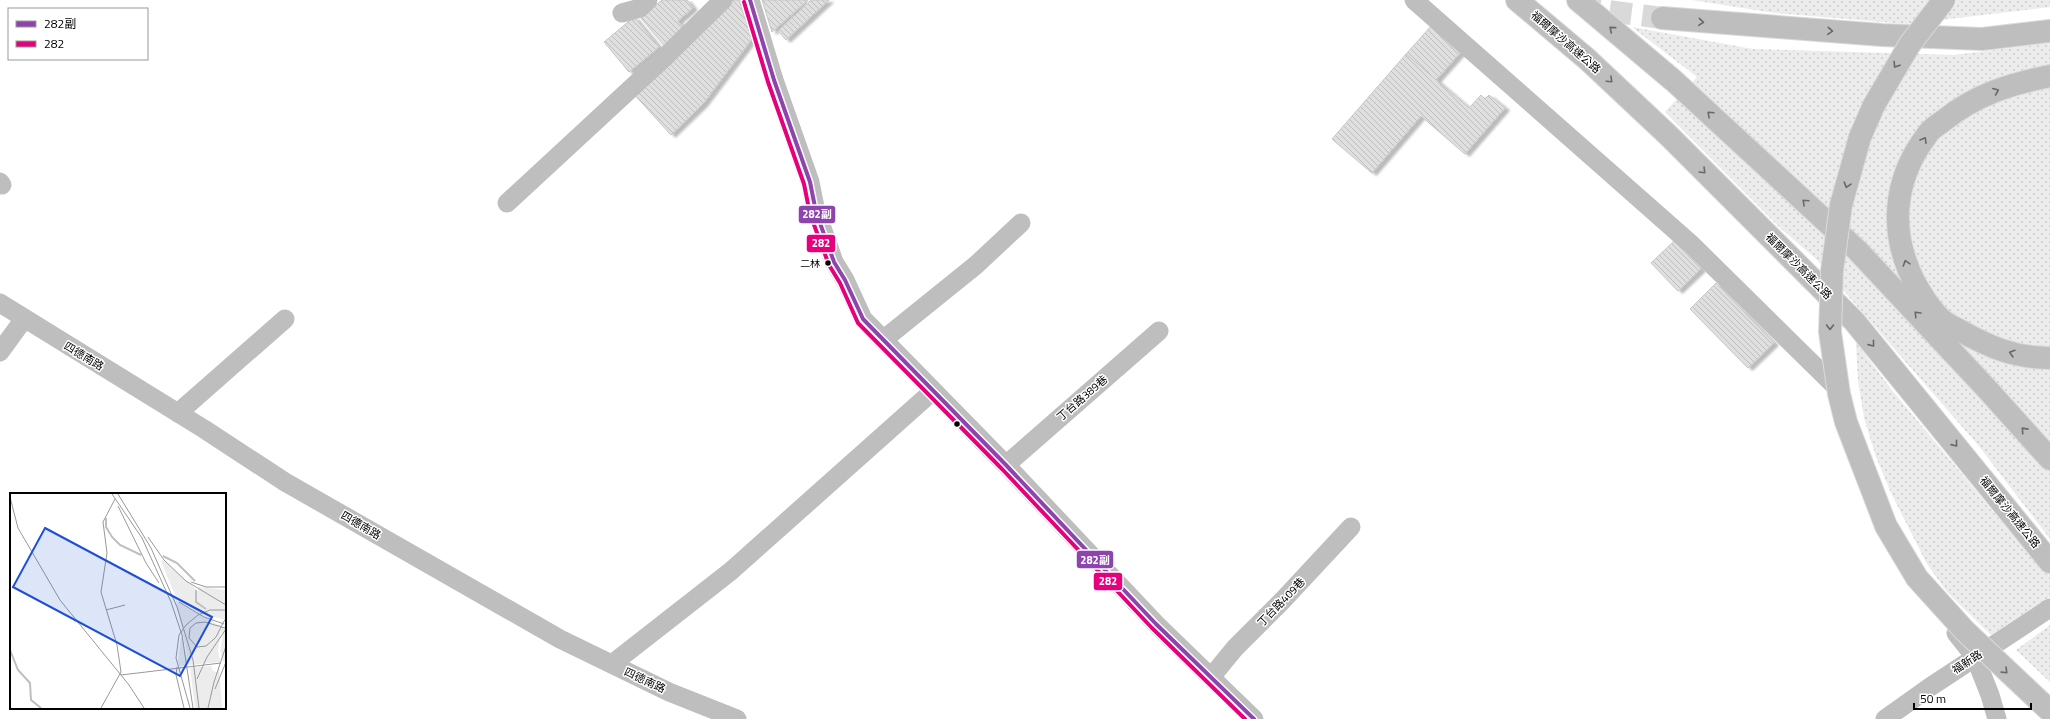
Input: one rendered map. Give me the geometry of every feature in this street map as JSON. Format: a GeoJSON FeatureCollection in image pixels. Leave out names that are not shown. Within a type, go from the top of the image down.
{"type":"FeatureCollection","features":[{"type":"Feature","properties":{"kind":"highway","name":"福爾摩沙高速公路"},"geometry":{"type":"LineString","coordinates":[[1517,0],[1587,59],[1669,136],[1854,321],[2050,562]]}},
{"type":"Feature","properties":{"kind":"highway"},"geometry":{"type":"LineString","coordinates":[[1578,0],[1674,81],[1857,250],[1987,388],[2050,459]]}},
{"type":"Feature","properties":{"kind":"highway"},"geometry":{"type":"LineString","coordinates":[[1944,0],[1910,44],[1874,105],[1860,136],[1841,206],[1832,271],[1830,332],[1839,394],[1846,422],[1886,526],[1917,578],[1965,631],[2050,711]]}},
{"type":"Feature","properties":{"kind":"highway"},"geometry":{"type":"LineString","coordinates":[[1882,35],[2005,26],[2050,17]]}},
{"type":"Feature","properties":{"kind":"highway"},"geometry":{"type":"LineString","coordinates":[[1662,18],[1882,35],[1982,39],[2050,31]]}},
{"type":"Feature","properties":{"kind":"highway"},"geometry":{"type":"LineString","coordinates":[[2050,76],[2012,84],[1961,106],[1927,134],[1907,169],[1900,194],[1898,220],[1900,244],[1908,269],[1923,298],[1941,320],[1992,348],[2027,358],[2050,358]]}},
{"type":"Feature","properties":{"kind":"street"},"geometry":{"type":"LineString","coordinates":[[622,13],[640,8],[648,0]]}},
{"type":"Feature","properties":{"kind":"street"},"geometry":{"type":"LineString","coordinates":[[507,203],[666,56],[723,0]]}},
{"type":"Feature","properties":{"kind":"street"},"geometry":{"type":"LineString","coordinates":[[750,0],[774,80],[810,182],[816,212],[834,262],[845,280],[863,319],[1006,465],[1156,624],[1212,676],[1254,719]]}},
{"type":"Feature","properties":{"kind":"street"},"geometry":{"type":"LineString","coordinates":[[1414,0],[1692,245],[1835,386],[1853,420],[1869,492],[1941,613],[1975,657],[1990,695],[1997,719]]}},
{"type":"Feature","properties":{"kind":"street"},"geometry":{"type":"LineString","coordinates":[[883,340],[976,265],[1021,223]]}},
{"type":"Feature","properties":{"kind":"street","name":"四德南路"},"geometry":{"type":"LineString","coordinates":[[0,303],[178,413],[285,482],[560,639],[669,692],[737,719]]}},
{"type":"Feature","properties":{"kind":"street"},"geometry":{"type":"LineString","coordinates":[[0,352],[24,319]]}},
{"type":"Feature","properties":{"kind":"street"},"geometry":{"type":"LineString","coordinates":[[178,413],[285,319]]}},
{"type":"Feature","properties":{"kind":"street","name":"丁台路389巷"},"geometry":{"type":"LineString","coordinates":[[1006,465],[1159,331]]}},
{"type":"Feature","properties":{"kind":"street"},"geometry":{"type":"LineString","coordinates":[[612,664],[731,571],[933,391]]}},
{"type":"Feature","properties":{"kind":"street","name":"丁台路409巷"},"geometry":{"type":"LineString","coordinates":[[1212,676],[1235,648],[1283,600],[1351,527]]}},
{"type":"Feature","properties":{"kind":"street","name":"福新路"},"geometry":{"type":"LineString","coordinates":[[1885,719],[1975,657],[2050,608]]}},
{"type":"Feature","properties":{"kind":"shaded area"},"geometry":{"type":"Polygon","coordinates":[[[1692,0],[2050,0],[2050,7],[1907,24],[1774,13],[1692,0]]]}},
{"type":"Feature","properties":{"kind":"shaded area"},"geometry":{"type":"Polygon","coordinates":[[[1632,27],[1753,49],[1954,55],[2050,43],[2050,539],[1978,445],[1815,258],[1780,228],[1665,112],[1697,77],[1632,27]]]}},
{"type":"Feature","properties":{"kind":"shaded area"},"geometry":{"type":"Polygon","coordinates":[[[1856,342],[1892,390],[2036,563],[2050,550],[2050,597],[1991,635],[1947,592],[1927,564],[1891,493],[1876,457],[1864,418],[1858,381],[1856,342]]]}},
{"type":"Feature","properties":{"kind":"shaded area"},"geometry":{"type":"Polygon","coordinates":[[[2050,625],[2050,682],[2016,650],[2050,625]]]}},
{"type":"Feature","properties":{"kind":"building"},"geometry":{"type":"Polygon","coordinates":[[[662,0],[687,0],[693,8],[678,21],[687,32],[667,49],[641,18],[662,0]]]}},
{"type":"Feature","properties":{"kind":"building"},"geometry":{"type":"Polygon","coordinates":[[[728,0],[739,0],[752,39],[703,104],[671,135],[633,93],[728,0]]]}},
{"type":"Feature","properties":{"kind":"building"},"geometry":{"type":"Polygon","coordinates":[[[762,0],[808,0],[772,32],[762,0]]]}},
{"type":"Feature","properties":{"kind":"building"},"geometry":{"type":"Polygon","coordinates":[[[811,0],[829,0],[786,40],[778,31],[811,0]]]}},
{"type":"Feature","properties":{"kind":"building"},"geometry":{"type":"Polygon","coordinates":[[[634,17],[659,47],[629,72],[604,42],[634,17]]]}},
{"type":"Feature","properties":{"kind":"building"},"geometry":{"type":"Polygon","coordinates":[[[1432,25],[1462,51],[1436,80],[1406,54],[1432,25]]]}},
{"type":"Feature","properties":{"kind":"building"},"geometry":{"type":"Polygon","coordinates":[[[1406,54],[1469,108],[1481,95],[1485,99],[1489,95],[1505,108],[1465,154],[1421,116],[1372,173],[1332,139],[1406,54]]]}},
{"type":"Feature","properties":{"kind":"building"},"geometry":{"type":"Polygon","coordinates":[[[1674,241],[1701,269],[1678,291],[1651,263],[1674,241]]]}},
{"type":"Feature","properties":{"kind":"building"},"geometry":{"type":"Polygon","coordinates":[[[1716,283],[1774,343],[1748,368],[1690,309],[1716,283]]]}},
{"type":"Feature","properties":{"kind":"tunnel"},"geometry":{"type":"LineString","coordinates":[[1578,2],[1608,11],[1662,18]]}},
{"type":"Feature","properties":{"kind":"transit line","name":"282副"},"geometry":{"type":"LineString","coordinates":[[750,0],[774,80],[810,182],[816,212],[834,262],[845,280],[863,319],[1006,465],[1156,624],[1254,719]]}},
{"type":"Feature","properties":{"kind":"transit line","name":"282"},"geometry":{"type":"LineString","coordinates":[[744,2],[768,82],[804,184],[810,214],[829,265],[840,283],[858,323],[1002,469],[1152,628],[1245,719]]}},
{"type":"Feature","properties":{"kind":"place","name":"二林"},"geometry":{"type":"Point","coordinates":[828,263]}}]}
